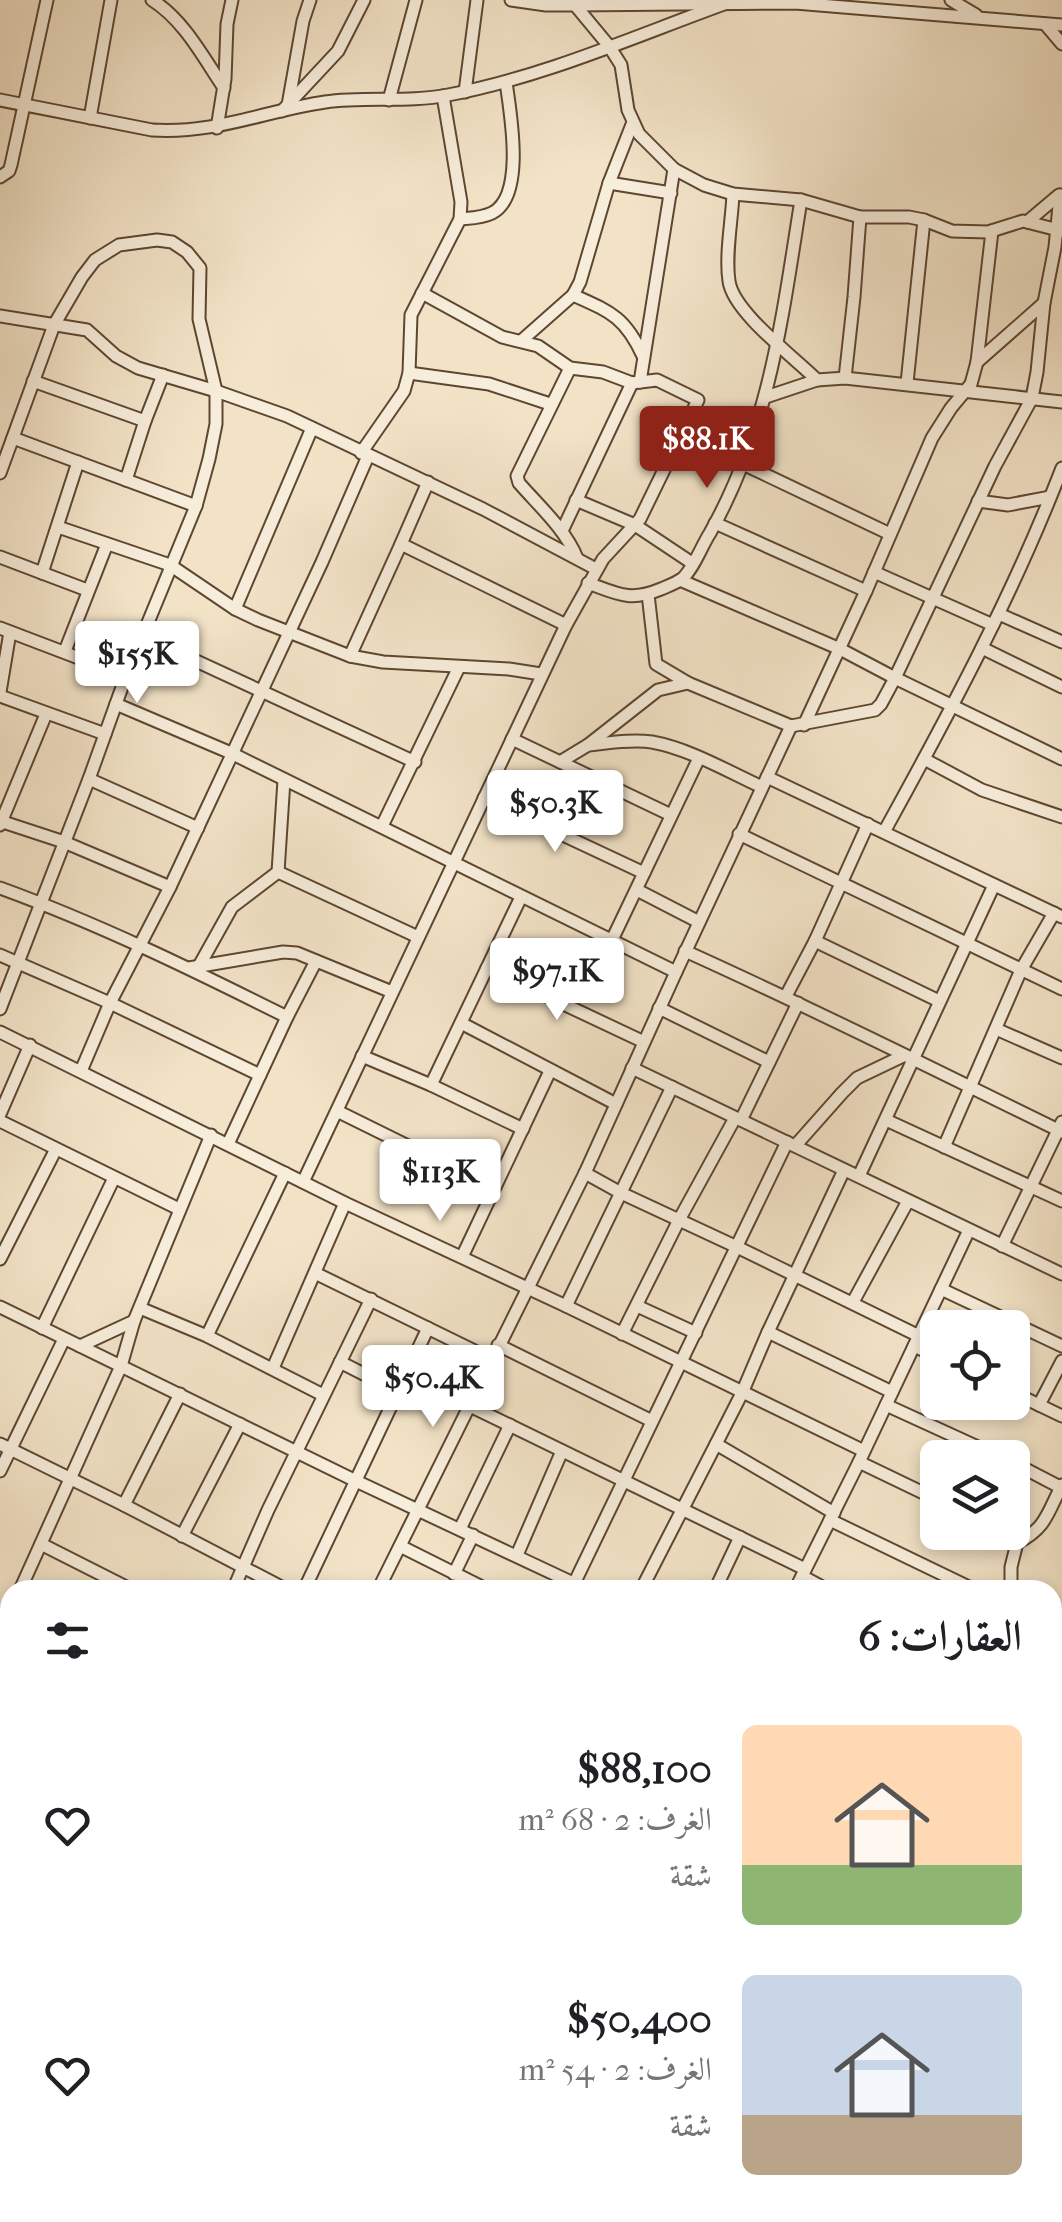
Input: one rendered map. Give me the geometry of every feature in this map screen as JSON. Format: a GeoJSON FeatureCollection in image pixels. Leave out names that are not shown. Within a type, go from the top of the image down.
{"type":"FeatureCollection","features":[{"type":"Feature","properties":{"kind":"street"},"geometry":{"type":"LineString","coordinates":[[0,178],[12,165],[47,0]]}},
{"type":"Feature","properties":{"kind":"street"},"geometry":{"type":"LineString","coordinates":[[90,118],[111,0]]}},
{"type":"Feature","properties":{"kind":"street"},"geometry":{"type":"LineString","coordinates":[[152,0],[177,21],[224,88]]}},
{"type":"Feature","properties":{"kind":"street"},"geometry":{"type":"LineString","coordinates":[[218,128],[226,24],[232,0]]}},
{"type":"Feature","properties":{"kind":"street"},"geometry":{"type":"LineString","coordinates":[[285,108],[310,0]]}},
{"type":"Feature","properties":{"kind":"street"},"geometry":{"type":"LineString","coordinates":[[285,108],[338,51],[364,0]]}},
{"type":"Feature","properties":{"kind":"street"},"geometry":{"type":"LineString","coordinates":[[389,100],[416,0]]}},
{"type":"Feature","properties":{"kind":"street"},"geometry":{"type":"LineString","coordinates":[[465,92],[477,0]]}},
{"type":"Feature","properties":{"kind":"street"},"geometry":{"type":"LineString","coordinates":[[511,0],[575,6],[799,1],[1062,25]]}},
{"type":"Feature","properties":{"kind":"street"},"geometry":{"type":"LineString","coordinates":[[951,0],[980,17]]}},
{"type":"Feature","properties":{"kind":"street"},"geometry":{"type":"LineString","coordinates":[[0,100],[152,130],[218,128],[285,108],[327,101],[443,96],[506,82],[724,4]]}},
{"type":"Feature","properties":{"kind":"street"},"geometry":{"type":"LineString","coordinates":[[575,6],[609,46],[623,72],[633,122],[674,169],[704,184],[734,194],[801,200],[860,216],[909,217],[952,231],[992,232],[1027,222],[1061,193]]}},
{"type":"Feature","properties":{"kind":"street"},"geometry":{"type":"LineString","coordinates":[[1045,24],[1062,44]]}},
{"type":"Feature","properties":{"kind":"street"},"geometry":{"type":"LineString","coordinates":[[460,219],[490,214],[505,200],[513,144],[506,82]]}},
{"type":"Feature","properties":{"kind":"street"},"geometry":{"type":"LineString","coordinates":[[80,1071],[322,562],[364,454],[404,391],[409,374],[410,320],[460,219],[443,96]]}},
{"type":"Feature","properties":{"kind":"street"},"geometry":{"type":"LineString","coordinates":[[521,341],[574,295],[609,183],[633,122]]}},
{"type":"Feature","properties":{"kind":"street"},"geometry":{"type":"LineString","coordinates":[[562,531],[636,383],[674,169]]}},
{"type":"Feature","properties":{"kind":"street"},"geometry":{"type":"LineString","coordinates":[[609,183],[672,193]]}},
{"type":"Feature","properties":{"kind":"street"},"geometry":{"type":"LineString","coordinates":[[648,594],[656,664],[688,682],[797,726],[875,710],[895,678],[978,501],[1032,398],[1044,303],[1059,230],[1061,193]]}},
{"type":"Feature","properties":{"kind":"street"},"geometry":{"type":"LineString","coordinates":[[734,194],[729,284],[743,309],[817,380]]}},
{"type":"Feature","properties":{"kind":"street"},"geometry":{"type":"LineString","coordinates":[[588,583],[626,597],[648,594],[680,580],[715,523],[743,464],[766,397],[801,200]]}},
{"type":"Feature","properties":{"kind":"street"},"geometry":{"type":"LineString","coordinates":[[845,378],[860,216]]}},
{"type":"Feature","properties":{"kind":"street"},"geometry":{"type":"LineString","coordinates":[[907,383],[924,220]]}},
{"type":"Feature","properties":{"kind":"street"},"geometry":{"type":"LineString","coordinates":[[1027,222],[1059,230]]}},
{"type":"Feature","properties":{"kind":"street"},"geometry":{"type":"LineString","coordinates":[[383,1580],[585,1173],[764,782],[840,649],[932,438],[973,378],[992,232]]}},
{"type":"Feature","properties":{"kind":"street"},"geometry":{"type":"LineString","coordinates":[[0,473],[3,455],[54,325],[95,260],[132,242],[172,242],[186,252],[200,268],[199,319],[216,391],[216,424],[196,506],[126,676],[0,1009]]}},
{"type":"Feature","properties":{"kind":"street"},"geometry":{"type":"LineString","coordinates":[[303,1182],[566,625],[596,569],[636,525],[698,400],[657,380],[636,383],[603,372],[570,368],[538,346],[502,337],[422,293]]}},
{"type":"Feature","properties":{"kind":"street"},"geometry":{"type":"LineString","coordinates":[[574,295],[621,321],[643,356]]}},
{"type":"Feature","properties":{"kind":"street"},"geometry":{"type":"LineString","coordinates":[[978,362],[1044,303]]}},
{"type":"Feature","properties":{"kind":"street"},"geometry":{"type":"LineString","coordinates":[[0,316],[88,330],[116,356],[138,368],[272,410],[428,482],[596,569]]}},
{"type":"Feature","properties":{"kind":"street"},"geometry":{"type":"LineString","coordinates":[[570,368],[517,476],[562,531],[577,558]]}},
{"type":"Feature","properties":{"kind":"street"},"geometry":{"type":"LineString","coordinates":[[409,374],[489,384],[550,404]]}},
{"type":"Feature","properties":{"kind":"street"},"geometry":{"type":"LineString","coordinates":[[126,480],[162,375]]}},
{"type":"Feature","properties":{"kind":"street"},"geometry":{"type":"LineString","coordinates":[[766,397],[817,380],[845,378],[1062,402]]}},
{"type":"Feature","properties":{"kind":"street"},"geometry":{"type":"LineString","coordinates":[[33,381],[146,420]]}},
{"type":"Feature","properties":{"kind":"street"},"geometry":{"type":"LineString","coordinates":[[235,609],[312,428]]}},
{"type":"Feature","properties":{"kind":"street"},"geometry":{"type":"LineString","coordinates":[[12,438],[196,506]]}},
{"type":"Feature","properties":{"kind":"street"},"geometry":{"type":"LineString","coordinates":[[42,573],[78,462]]}},
{"type":"Feature","properties":{"kind":"street"},"geometry":{"type":"LineString","coordinates":[[743,464],[890,534]]}},
{"type":"Feature","properties":{"kind":"street"},"geometry":{"type":"LineString","coordinates":[[884,832],[954,706],[1062,468]]}},
{"type":"Feature","properties":{"kind":"street"},"geometry":{"type":"LineString","coordinates":[[350,656],[428,482]]}},
{"type":"Feature","properties":{"kind":"street"},"geometry":{"type":"LineString","coordinates":[[978,501],[1008,505],[1050,497]]}},
{"type":"Feature","properties":{"kind":"street"},"geometry":{"type":"LineString","coordinates":[[576,500],[636,525],[692,563]]}},
{"type":"Feature","properties":{"kind":"street"},"geometry":{"type":"LineString","coordinates":[[715,523],[866,591]]}},
{"type":"Feature","properties":{"kind":"street"},"geometry":{"type":"LineString","coordinates":[[58,527],[170,565],[235,609],[350,656],[542,674]]}},
{"type":"Feature","properties":{"kind":"street"},"geometry":{"type":"LineString","coordinates":[[65,651],[107,544]]}},
{"type":"Feature","properties":{"kind":"street"},"geometry":{"type":"LineString","coordinates":[[401,544],[566,625]]}},
{"type":"Feature","properties":{"kind":"street"},"geometry":{"type":"LineString","coordinates":[[0,557],[88,590]]}},
{"type":"Feature","properties":{"kind":"street"},"geometry":{"type":"LineString","coordinates":[[874,572],[934,598],[1062,642]]}},
{"type":"Feature","properties":{"kind":"street"},"geometry":{"type":"LineString","coordinates":[[680,580],[840,649],[1062,759]]}},
{"type":"Feature","properties":{"kind":"street"},"geometry":{"type":"LineString","coordinates":[[105,734],[0,694],[5,630],[126,676]]}},
{"type":"Feature","properties":{"kind":"street"},"geometry":{"type":"LineString","coordinates":[[142,636],[415,762]]}},
{"type":"Feature","properties":{"kind":"street"},"geometry":{"type":"LineString","coordinates":[[982,648],[1062,688]]}},
{"type":"Feature","properties":{"kind":"street"},"geometry":{"type":"LineString","coordinates":[[382,826],[459,667]]}},
{"type":"Feature","properties":{"kind":"street"},"geometry":{"type":"LineString","coordinates":[[560,762],[658,690],[688,682]]}},
{"type":"Feature","properties":{"kind":"street"},"geometry":{"type":"LineString","coordinates":[[116,704],[232,754],[676,972]]}},
{"type":"Feature","properties":{"kind":"street"},"geometry":{"type":"LineString","coordinates":[[46,714],[0,822],[64,842],[170,888]]}},
{"type":"Feature","properties":{"kind":"street"},"geometry":{"type":"LineString","coordinates":[[512,739],[670,815]]}},
{"type":"Feature","properties":{"kind":"street"},"geometry":{"type":"LineString","coordinates":[[588,745],[653,742],[699,758],[868,824],[1058,916],[1022,970],[944,1147]]}},
{"type":"Feature","properties":{"kind":"street"},"geometry":{"type":"LineString","coordinates":[[611,942],[699,758]]}},
{"type":"Feature","properties":{"kind":"street"},"geometry":{"type":"LineString","coordinates":[[924,760],[982,790],[1062,817]]}},
{"type":"Feature","properties":{"kind":"street"},"geometry":{"type":"LineString","coordinates":[[89,779],[198,828]]}},
{"type":"Feature","properties":{"kind":"street"},"geometry":{"type":"LineString","coordinates":[[194,967],[232,907],[278,872],[284,780]]}},
{"type":"Feature","properties":{"kind":"street"},"geometry":{"type":"LineString","coordinates":[[484,798],[644,873]]}},
{"type":"Feature","properties":{"kind":"street"},"geometry":{"type":"LineString","coordinates":[[622,1334],[678,1220],[769,1062],[815,940],[868,824]]}},
{"type":"Feature","properties":{"kind":"street"},"geometry":{"type":"LineString","coordinates":[[740,834],[1062,989]]}},
{"type":"Feature","properties":{"kind":"street"},"geometry":{"type":"LineString","coordinates":[[278,872],[418,937]]}},
{"type":"Feature","properties":{"kind":"street"},"geometry":{"type":"LineString","coordinates":[[859,1176],[886,1120],[908,1058],[940,1001],[994,885]]}},
{"type":"Feature","properties":{"kind":"street"},"geometry":{"type":"LineString","coordinates":[[0,888],[194,967],[287,1017]]}},
{"type":"Feature","properties":{"kind":"street"},"geometry":{"type":"LineString","coordinates":[[637,890],[698,922]]}},
{"type":"Feature","properties":{"kind":"street"},"geometry":{"type":"LineString","coordinates":[[431,1085],[521,897]]}},
{"type":"Feature","properties":{"kind":"street"},"geometry":{"type":"LineString","coordinates":[[815,940],[940,1001]]}},
{"type":"Feature","properties":{"kind":"street"},"geometry":{"type":"LineString","coordinates":[[685,951],[1061,1128],[1002,1246]]}},
{"type":"Feature","properties":{"kind":"street"},"geometry":{"type":"LineString","coordinates":[[194,967],[297,953],[392,992]]}},
{"type":"Feature","properties":{"kind":"street"},"geometry":{"type":"LineString","coordinates":[[0,955],[260,1076]]}},
{"type":"Feature","properties":{"kind":"street"},"geometry":{"type":"LineString","coordinates":[[228,1144],[316,961]]}},
{"type":"Feature","properties":{"kind":"street"},"geometry":{"type":"LineString","coordinates":[[487,968],[644,1042]]}},
{"type":"Feature","properties":{"kind":"street"},"geometry":{"type":"LineString","coordinates":[[659,1008],[769,1062]]}},
{"type":"Feature","properties":{"kind":"street"},"geometry":{"type":"LineString","coordinates":[[461,1024],[616,1104]]}},
{"type":"Feature","properties":{"kind":"street"},"geometry":{"type":"LineString","coordinates":[[996,1030],[1062,1058]]}},
{"type":"Feature","properties":{"kind":"street"},"geometry":{"type":"LineString","coordinates":[[0,1032],[682,1363],[920,1490]]}},
{"type":"Feature","properties":{"kind":"street"},"geometry":{"type":"LineString","coordinates":[[30,1046],[0,1117],[179,1209]]}},
{"type":"Feature","properties":{"kind":"street"},"geometry":{"type":"LineString","coordinates":[[362,1056],[523,1129]]}},
{"type":"Feature","properties":{"kind":"street"},"geometry":{"type":"LineString","coordinates":[[575,1580],[791,1144],[858,1078],[908,1058]]}},
{"type":"Feature","properties":{"kind":"street"},"geometry":{"type":"LineString","coordinates":[[632,1068],[1062,1274]]}},
{"type":"Feature","properties":{"kind":"street"},"geometry":{"type":"LineString","coordinates":[[462,1256],[550,1071]]}},
{"type":"Feature","properties":{"kind":"street"},"geometry":{"type":"LineString","coordinates":[[566,1306],[672,1087]]}},
{"type":"Feature","properties":{"kind":"street"},"geometry":{"type":"LineString","coordinates":[[337,1110],[493,1188]]}},
{"type":"Feature","properties":{"kind":"street"},"geometry":{"type":"LineString","coordinates":[[886,1120],[1062,1201]]}},
{"type":"Feature","properties":{"kind":"street"},"geometry":{"type":"LineString","coordinates":[[24,1580],[121,1366],[134,1321],[211,1135]]}},
{"type":"Feature","properties":{"kind":"street"},"geometry":{"type":"LineString","coordinates":[[0,1259],[5,1238],[56,1149]]}},
{"type":"Feature","properties":{"kind":"street"},"geometry":{"type":"LineString","coordinates":[[646,1580],[742,1393],[844,1170]]}},
{"type":"Feature","properties":{"kind":"street"},"geometry":{"type":"LineString","coordinates":[[207,1336],[285,1173]]}},
{"type":"Feature","properties":{"kind":"street"},"geometry":{"type":"LineString","coordinates":[[585,1173],[853,1302],[920,1343]]}},
{"type":"Feature","properties":{"kind":"street"},"geometry":{"type":"LineString","coordinates":[[42,1328],[114,1178]]}},
{"type":"Feature","properties":{"kind":"street"},"geometry":{"type":"LineString","coordinates":[[853,1302],[908,1200]]}},
{"type":"Feature","properties":{"kind":"street"},"geometry":{"type":"LineString","coordinates":[[274,1368],[345,1202]]}},
{"type":"Feature","properties":{"kind":"street"},"geometry":{"type":"LineString","coordinates":[[799,1580],[969,1230]]}},
{"type":"Feature","properties":{"kind":"street"},"geometry":{"type":"LineString","coordinates":[[316,1273],[491,1359]]}},
{"type":"Feature","properties":{"kind":"street"},"geometry":{"type":"LineString","coordinates":[[942,1289],[1062,1346]]}},
{"type":"Feature","properties":{"kind":"street"},"geometry":{"type":"LineString","coordinates":[[238,1580],[371,1298]]}},
{"type":"Feature","properties":{"kind":"street"},"geometry":{"type":"LineString","coordinates":[[638,1306],[696,1333]]}},
{"type":"Feature","properties":{"kind":"street"},"geometry":{"type":"LineString","coordinates":[[140,1308],[207,1336],[323,1395]]}},
{"type":"Feature","properties":{"kind":"street"},"geometry":{"type":"LineString","coordinates":[[2,1313],[80,1346],[517,1555],[561,1580]]}},
{"type":"Feature","properties":{"kind":"street"},"geometry":{"type":"LineString","coordinates":[[80,1346],[134,1321]]}},
{"type":"Feature","properties":{"kind":"street"},"geometry":{"type":"LineString","coordinates":[[309,1580],[428,1328]]}},
{"type":"Feature","properties":{"kind":"street"},"geometry":{"type":"LineString","coordinates":[[768,1332],[968,1440]]}},
{"type":"Feature","properties":{"kind":"street"},"geometry":{"type":"LineString","coordinates":[[0,1471],[5,1447],[64,1339]]}},
{"type":"Feature","properties":{"kind":"street"},"geometry":{"type":"LineString","coordinates":[[498,1345],[652,1421]]}},
{"type":"Feature","properties":{"kind":"street"},"geometry":{"type":"LineString","coordinates":[[1039,1405],[1062,1361]]}},
{"type":"Feature","properties":{"kind":"street"},"geometry":{"type":"LineString","coordinates":[[340,1362],[397,1392]]}},
{"type":"Feature","properties":{"kind":"street"},"geometry":{"type":"LineString","coordinates":[[124,1505],[180,1394]]}},
{"type":"Feature","properties":{"kind":"street"},"geometry":{"type":"LineString","coordinates":[[1030,1401],[1062,1416]]}},
{"type":"Feature","properties":{"kind":"street"},"geometry":{"type":"LineString","coordinates":[[468,1405],[740,1536],[814,1580]]}},
{"type":"Feature","properties":{"kind":"street"},"geometry":{"type":"LineString","coordinates":[[182,1536],[240,1424]]}},
{"type":"Feature","properties":{"kind":"street"},"geometry":{"type":"LineString","coordinates":[[454,1574],[510,1425]]}},
{"type":"Feature","properties":{"kind":"street"},"geometry":{"type":"LineString","coordinates":[[716,1444],[832,1517],[955,1580]]}},
{"type":"Feature","properties":{"kind":"street"},"geometry":{"type":"LineString","coordinates":[[5,1447],[268,1580]]}},
{"type":"Feature","properties":{"kind":"street"},"geometry":{"type":"LineString","coordinates":[[517,1555],[562,1452]]}},
{"type":"Feature","properties":{"kind":"street"},"geometry":{"type":"LineString","coordinates":[[1030,1471],[1061,1486],[1047,1519],[1030,1535]]}},
{"type":"Feature","properties":{"kind":"street"},"geometry":{"type":"LineString","coordinates":[[719,1580],[740,1536]]}},
{"type":"Feature","properties":{"kind":"street"},"geometry":{"type":"LineString","coordinates":[[40,1544],[112,1580]]}},
{"type":"Feature","properties":{"kind":"street"},"geometry":{"type":"LineString","coordinates":[[400,1546],[467,1580]]}},
{"type":"Feature","properties":{"kind":"street"},"geometry":{"type":"LineString","coordinates":[[1012,1580],[1016,1550]]}}]}
